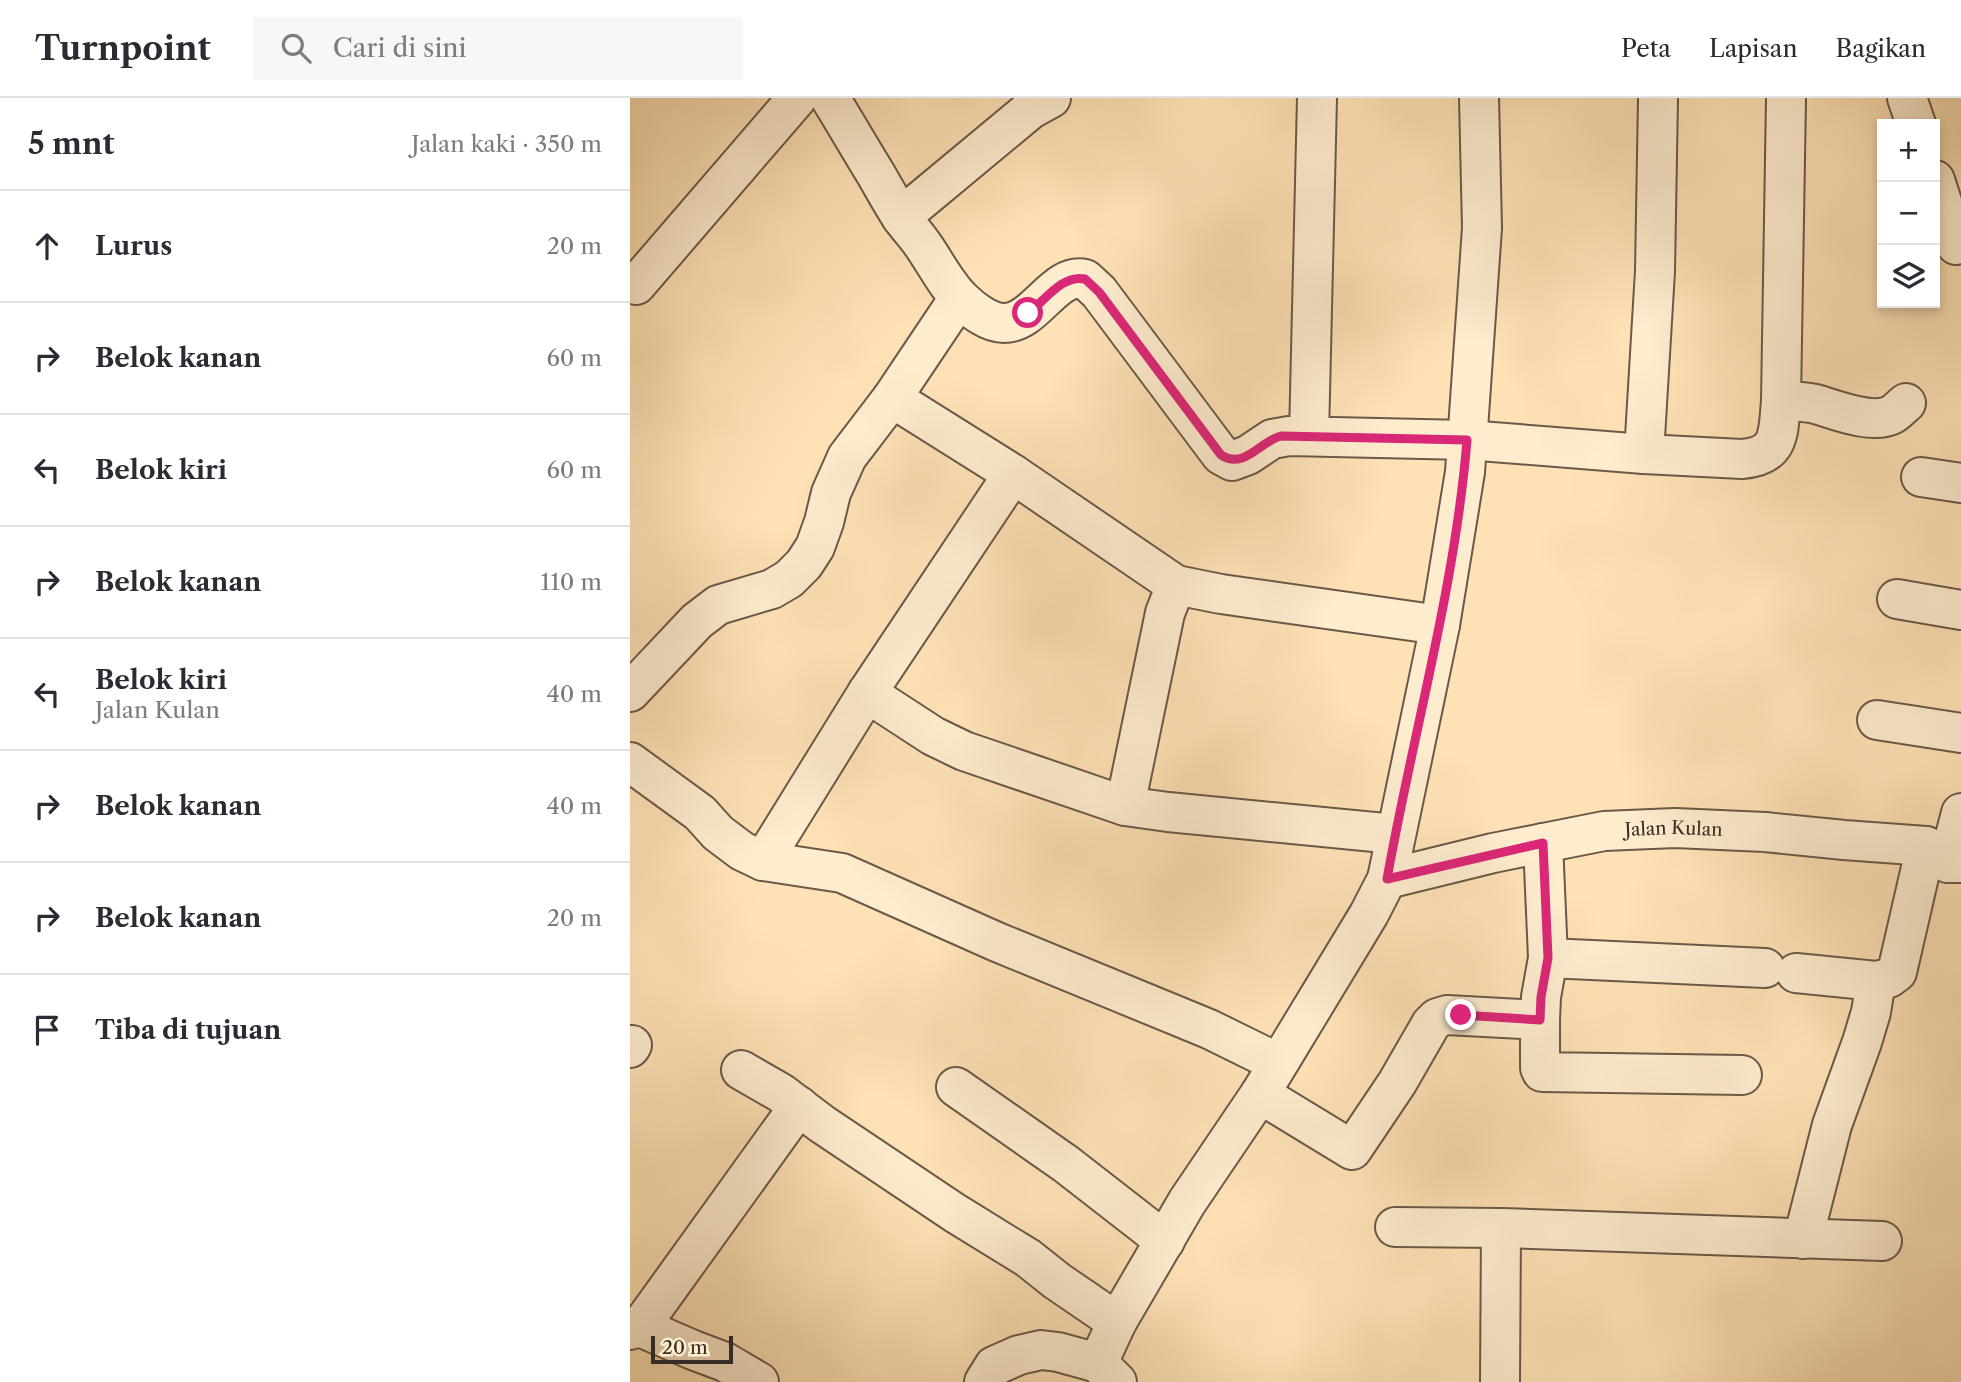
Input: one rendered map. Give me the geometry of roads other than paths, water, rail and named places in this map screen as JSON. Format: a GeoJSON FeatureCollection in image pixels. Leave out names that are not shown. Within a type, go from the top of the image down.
{"type":"FeatureCollection","features":[{"type":"Feature","properties":{"kind":"street"},"geometry":{"type":"LineString","coordinates":[[636,285],[797,98]]}},
{"type":"Feature","properties":{"kind":"street"},"geometry":{"type":"LineString","coordinates":[[830,98],[901,217],[959,298],[986,317],[997,322],[1009,322],[1017,320],[1040,304],[1064,282],[1072,278],[1085,279],[1099,292],[1221,455],[1236,461],[1281,436],[1467,440],[1742,459],[1769,451],[1778,435],[1781,401],[1786,98]]}},
{"type":"Feature","properties":{"kind":"street"},"geometry":{"type":"LineString","coordinates":[[901,217],[1031,109],[1051,98]]}},
{"type":"Feature","properties":{"kind":"street"},"geometry":{"type":"LineString","coordinates":[[1309,436],[1317,98]]}},
{"type":"Feature","properties":{"kind":"street"},"geometry":{"type":"LineString","coordinates":[[985,1382],[994,1366],[1018,1355],[1041,1350],[1059,1352],[1107,1373],[1117,1322],[1187,1202],[1269,1079],[1369,914],[1387,879],[1440,625],[1465,472],[1482,228],[1482,98]]}},
{"type":"Feature","properties":{"kind":"street"},"geometry":{"type":"LineString","coordinates":[[1644,454],[1655,271],[1658,98]]}},
{"type":"Feature","properties":{"kind":"street"},"geometry":{"type":"LineString","coordinates":[[1907,98],[1914,119]]}},
{"type":"Feature","properties":{"kind":"street"},"geometry":{"type":"LineString","coordinates":[[1936,182],[1956,244]]}},
{"type":"Feature","properties":{"kind":"street"},"geometry":{"type":"LineString","coordinates":[[636,673],[718,605],[772,589],[789,579],[804,564],[815,547],[831,493],[847,457],[892,398],[959,298]]}},
{"type":"Feature","properties":{"kind":"street"},"geometry":{"type":"LineString","coordinates":[[892,398],[1013,474],[1176,585],[1221,594],[1440,625]]}},
{"type":"Feature","properties":{"kind":"street"},"geometry":{"type":"LineString","coordinates":[[1781,401],[1804,402],[1842,412],[1882,418],[1893,414],[1906,403]]}},
{"type":"Feature","properties":{"kind":"street"},"geometry":{"type":"LineString","coordinates":[[763,861],[867,693],[1013,474]]}},
{"type":"Feature","properties":{"kind":"street"},"geometry":{"type":"LineString","coordinates":[[1920,477],[1961,483]]}},
{"type":"Feature","properties":{"kind":"street"},"geometry":{"type":"LineString","coordinates":[[1125,806],[1165,613],[1176,585]]}},
{"type":"Feature","properties":{"kind":"street"},"geometry":{"type":"LineString","coordinates":[[1897,599],[1961,610]]}},
{"type":"Feature","properties":{"kind":"street"},"geometry":{"type":"LineString","coordinates":[[867,693],[933,736],[964,751],[1125,806],[1395,834]]}},
{"type":"Feature","properties":{"kind":"street"},"geometry":{"type":"LineString","coordinates":[[1877,720],[1961,733]]}},
{"type":"Feature","properties":{"kind":"street"},"geometry":{"type":"LineString","coordinates":[[630,762],[699,813],[718,833],[742,851],[763,861],[842,873],[997,942],[1209,1029],[1362,1156],[1396,1083],[1430,1024],[1437,1018],[1461,1015],[1540,1020]]}},
{"type":"Feature","properties":{"kind":"street"},"geometry":{"type":"LineString","coordinates":[[1548,958],[1781,971],[1876,981],[1889,978],[1897,972],[1961,813]]}},
{"type":"Feature","properties":{"kind":"street","name":"Jalan Kulan"},"geometry":{"type":"LineString","coordinates":[[1387,879],[1604,831],[1675,828],[1765,832],[1844,840],[1945,857]]}},
{"type":"Feature","properties":{"kind":"street"},"geometry":{"type":"LineString","coordinates":[[1543,843],[1548,958],[1541,997],[1542,1072],[1742,1075]]}},
{"type":"Feature","properties":{"kind":"street"},"geometry":{"type":"LineString","coordinates":[[1803,1239],[1832,1125],[1871,1012],[1876,981]]}},
{"type":"Feature","properties":{"kind":"street"},"geometry":{"type":"LineString","coordinates":[[741,1070],[781,1093],[955,1213],[1028,1258],[1117,1322]]}},
{"type":"Feature","properties":{"kind":"street"},"geometry":{"type":"LineString","coordinates":[[956,1087],[1066,1164],[1165,1241]]}},
{"type":"Feature","properties":{"kind":"street"},"geometry":{"type":"LineString","coordinates":[[759,1382],[725,1362],[635,1329],[799,1106]]}},
{"type":"Feature","properties":{"kind":"street"},"geometry":{"type":"LineString","coordinates":[[1395,1227],[1882,1241]]}},
{"type":"Feature","properties":{"kind":"street"},"geometry":{"type":"LineString","coordinates":[[1500,1382],[1501,1228]]}}]}
